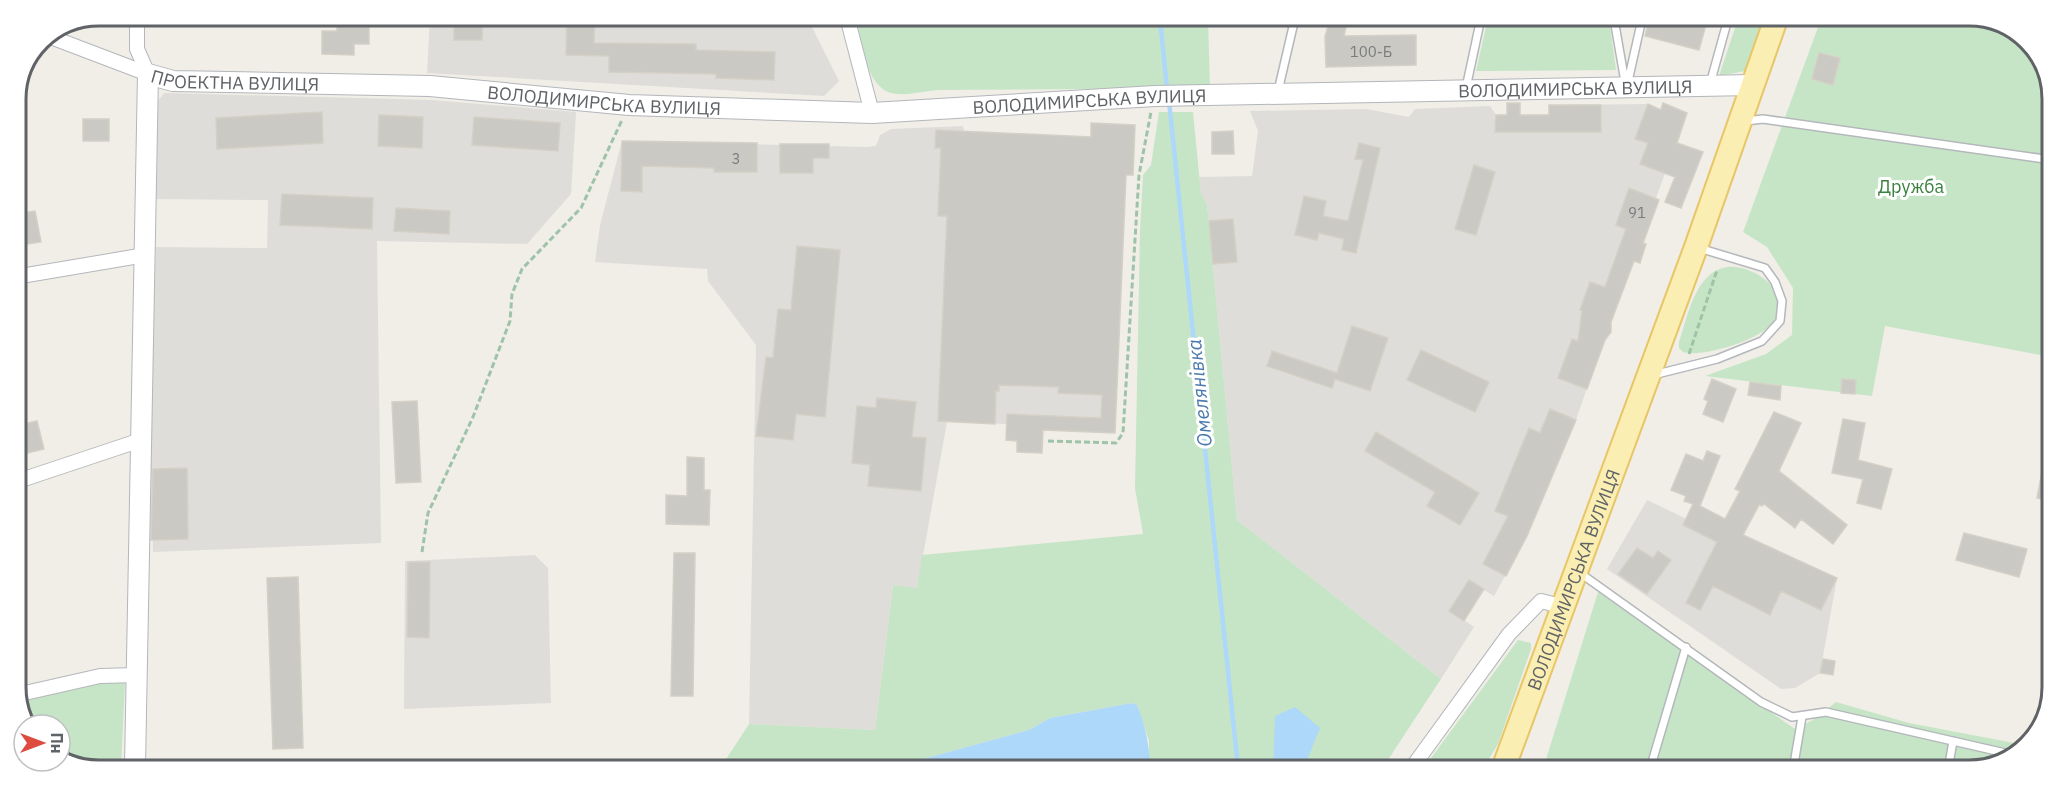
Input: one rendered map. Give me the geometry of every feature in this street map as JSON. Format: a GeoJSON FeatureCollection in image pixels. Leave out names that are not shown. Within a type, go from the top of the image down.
{"type":"FeatureCollection","features":[{"type":"Feature","properties":{"kind":"main road","name":"ВОЛОДИМИРСЬКА ВУЛИЦЯ"},"geometry":{"type":"LineString","coordinates":[[1506,760],[1696,247],[1773,26]]}},
{"type":"Feature","properties":{"kind":"street"},"geometry":{"type":"LineString","coordinates":[[135,760],[148,74],[137,49],[137,26]]}},
{"type":"Feature","properties":{"kind":"street"},"geometry":{"type":"LineString","coordinates":[[849,26],[872,113]]}},
{"type":"Feature","properties":{"kind":"street","name":"ПРОЕКТНА ВУЛИЦЯ"},"geometry":{"type":"LineString","coordinates":[[56,39],[148,74],[173,81],[430,87]]}},
{"type":"Feature","properties":{"kind":"street","name":"ВОЛОДИМИРСЬКА ВУЛИЦЯ"},"geometry":{"type":"LineString","coordinates":[[430,87],[629,105],[872,113],[1159,96],[1752,85]]}},
{"type":"Feature","properties":{"kind":"street"},"geometry":{"type":"LineString","coordinates":[[26,275],[146,255]]}},
{"type":"Feature","properties":{"kind":"street"},"geometry":{"type":"LineString","coordinates":[[26,478],[141,440]]}},
{"type":"Feature","properties":{"kind":"street"},"geometry":{"type":"LineString","coordinates":[[1418,760],[1509,634],[1541,601],[1564,607]]}},
{"type":"Feature","properties":{"kind":"street"},"geometry":{"type":"LineString","coordinates":[[26,693],[100,675],[137,675]]}},
{"type":"Feature","properties":{"kind":"lane"},"geometry":{"type":"LineString","coordinates":[[1277,94],[1293,26]]}},
{"type":"Feature","properties":{"kind":"lane"},"geometry":{"type":"LineString","coordinates":[[1466,91],[1479,26]]}},
{"type":"Feature","properties":{"kind":"lane"},"geometry":{"type":"LineString","coordinates":[[1615,26],[1626,88]]}},
{"type":"Feature","properties":{"kind":"lane"},"geometry":{"type":"LineString","coordinates":[[1626,88],[1640,26]]}},
{"type":"Feature","properties":{"kind":"lane"},"geometry":{"type":"LineString","coordinates":[[1709,86],[1726,26]]}},
{"type":"Feature","properties":{"kind":"lane"},"geometry":{"type":"LineString","coordinates":[[1740,121],[1764,119],[2042,159]]}},
{"type":"Feature","properties":{"kind":"lane"},"geometry":{"type":"LineString","coordinates":[[1648,376],[1717,359],[1762,341],[1780,321],[1782,301],[1775,282],[1766,268],[1696,247]]}},
{"type":"Feature","properties":{"kind":"lane"},"geometry":{"type":"LineString","coordinates":[[1577,572],[1772,709],[1792,717],[1826,712],[2001,752]]}},
{"type":"Feature","properties":{"kind":"lane"},"geometry":{"type":"LineString","coordinates":[[1653,760],[1686,647]]}},
{"type":"Feature","properties":{"kind":"lane"},"geometry":{"type":"LineString","coordinates":[[1795,760],[1802,717]]}},
{"type":"Feature","properties":{"kind":"lane"},"geometry":{"type":"LineString","coordinates":[[1950,760],[1953,741]]}},
{"type":"Feature","properties":{"kind":"path"},"geometry":{"type":"LineString","coordinates":[[1048,441],[1116,443],[1123,433],[1139,175],[1159,96]]}},
{"type":"Feature","properties":{"kind":"path"},"geometry":{"type":"LineString","coordinates":[[422,552],[428,513],[473,417],[510,321],[512,294],[522,269],[581,208],[629,105]]}},
{"type":"Feature","properties":{"kind":"path"},"geometry":{"type":"LineString","coordinates":[[1689,354],[1717,270]]}},
{"type":"Feature","properties":{"kind":"shaded area"},"geometry":{"type":"Polygon","coordinates":[[[429,26],[812,26],[839,81],[824,96],[427,73],[429,26]]]}},
{"type":"Feature","properties":{"kind":"shaded area"},"geometry":{"type":"Polygon","coordinates":[[[164,93],[432,100],[576,112],[571,194],[527,244],[377,241],[381,543],[153,552],[150,430],[156,247],[267,248],[268,200],[156,199],[155,105],[164,93]]]}},
{"type":"Feature","properties":{"kind":"shaded area"},"geometry":{"type":"Polygon","coordinates":[[[1663,103],[1687,113],[1656,198],[1659,199],[1646,236],[1643,235],[1641,242],[1646,244],[1640,263],[1634,261],[1611,322],[1611,332],[1603,341],[1576,420],[1527,536],[1494,596],[1484,590],[1464,620],[1474,627],[1441,679],[1237,520],[1207,204],[1201,195],[1199,177],[1252,176],[1258,131],[1250,111],[1366,109],[1409,117],[1415,109],[1490,106],[1496,115],[1563,115],[1563,105],[1648,104],[1660,109],[1663,103]]]}},
{"type":"Feature","properties":{"kind":"shaded area"},"geometry":{"type":"Polygon","coordinates":[[[963,126],[964,131],[1091,137],[1090,150],[1104,158],[1134,159],[1133,175],[1126,175],[1115,433],[1043,430],[1042,453],[1017,452],[1017,441],[1006,440],[1006,424],[947,422],[917,589],[893,585],[875,730],[749,724],[756,345],[708,281],[707,269],[595,262],[600,225],[622,141],[867,147],[876,146],[880,135],[891,129],[963,126]]]}},
{"type":"Feature","properties":{"kind":"shaded area"},"geometry":{"type":"Polygon","coordinates":[[[1647,500],[1695,523],[1704,508],[1746,530],[1744,535],[1837,578],[1820,673],[1795,688],[1781,689],[1607,569],[1647,500]]]}},
{"type":"Feature","properties":{"kind":"shaded area"},"geometry":{"type":"Polygon","coordinates":[[[535,555],[548,568],[551,703],[404,709],[405,561],[535,555]]]}},
{"type":"Feature","properties":{"kind":"green space"},"geometry":{"type":"Polygon","coordinates":[[[858,26],[1208,26],[1210,88],[938,90],[897,94],[886,91],[878,84],[863,51],[858,26]]]}},
{"type":"Feature","properties":{"kind":"green space"},"geometry":{"type":"Polygon","coordinates":[[[1486,26],[1610,26],[1616,70],[1476,71],[1486,26]]]}},
{"type":"Feature","properties":{"kind":"green space"},"geometry":{"type":"Polygon","coordinates":[[[1736,26],[1761,26],[1745,71],[1719,76],[1736,26]]]}},
{"type":"Feature","properties":{"kind":"green space","name":"Дружба"},"geometry":{"type":"Polygon","coordinates":[[[1818,26],[1983,27],[2002,33],[2014,41],[2033,62],[2042,94],[2042,355],[1885,326],[1872,396],[1705,376],[1766,354],[1792,335],[1793,288],[1767,247],[1743,232],[1818,26]]]}},
{"type":"Feature","properties":{"kind":"green space"},"geometry":{"type":"Polygon","coordinates":[[[1159,112],[1193,112],[1201,194],[1207,204],[1237,520],[1441,679],[1388,760],[1148,760],[1149,741],[1137,705],[1132,703],[1050,718],[1029,730],[920,760],[726,760],[749,724],[875,730],[893,585],[917,588],[922,555],[1143,534],[1135,488],[1140,231],[1143,175],[1151,165],[1159,112]]]}},
{"type":"Feature","properties":{"kind":"green space"},"geometry":{"type":"Polygon","coordinates":[[[1727,267],[1749,270],[1768,282],[1779,301],[1773,322],[1757,335],[1731,346],[1703,352],[1683,352],[1679,348],[1679,342],[1694,297],[1707,277],[1727,267]]]}},
{"type":"Feature","properties":{"kind":"green space"},"geometry":{"type":"Polygon","coordinates":[[[1598,592],[1795,729],[1813,720],[1836,702],[1909,723],[2015,743],[1993,756],[1969,760],[1546,760],[1598,592]]]}},
{"type":"Feature","properties":{"kind":"green space"},"geometry":{"type":"Polygon","coordinates":[[[1518,640],[1531,643],[1531,649],[1498,744],[1488,760],[1430,760],[1518,640]]]}},
{"type":"Feature","properties":{"kind":"green space"},"geometry":{"type":"Polygon","coordinates":[[[99,683],[125,683],[121,760],[89,759],[72,755],[72,713],[30,713],[27,700],[99,683]]]}},
{"type":"Feature","properties":{"kind":"water"},"geometry":{"type":"Polygon","coordinates":[[[1132,703],[1137,705],[1148,742],[1149,760],[920,760],[1029,730],[1050,718],[1132,703]]]}},
{"type":"Feature","properties":{"kind":"water"},"geometry":{"type":"Polygon","coordinates":[[[1295,707],[1320,728],[1307,760],[1273,760],[1275,716],[1295,707]]]}},
{"type":"Feature","properties":{"kind":"building"},"geometry":{"type":"Polygon","coordinates":[[[454,26],[483,26],[482,40],[454,40],[454,26]]]}},
{"type":"Feature","properties":{"kind":"building"},"geometry":{"type":"Polygon","coordinates":[[[567,26],[595,26],[594,43],[696,44],[696,50],[775,52],[774,80],[716,78],[716,74],[609,72],[609,56],[566,55],[567,26]]]}},
{"type":"Feature","properties":{"kind":"building"},"geometry":{"type":"Polygon","coordinates":[[[1328,26],[1346,26],[1344,36],[1416,35],[1416,65],[1326,67],[1325,37],[1328,26]]]}},
{"type":"Feature","properties":{"kind":"building"},"geometry":{"type":"Polygon","coordinates":[[[1647,26],[1706,26],[1699,50],[1645,36],[1647,26]]]}},
{"type":"Feature","properties":{"kind":"building"},"geometry":{"type":"Polygon","coordinates":[[[337,27],[369,27],[369,44],[354,44],[354,55],[322,54],[322,31],[337,31],[337,27]]]}},
{"type":"Feature","properties":{"kind":"building"},"geometry":{"type":"Polygon","coordinates":[[[1819,53],[1840,58],[1833,85],[1812,79],[1819,53]]]}},
{"type":"Feature","properties":{"kind":"building"},"geometry":{"type":"Polygon","coordinates":[[[1507,103],[1520,103],[1520,115],[1549,115],[1549,105],[1601,105],[1601,132],[1495,132],[1496,115],[1507,115],[1507,103]]]}},
{"type":"Feature","properties":{"kind":"building"},"geometry":{"type":"Polygon","coordinates":[[[1663,103],[1687,113],[1677,143],[1703,152],[1681,208],[1665,202],[1675,177],[1640,164],[1648,143],[1635,139],[1648,104],[1661,110],[1663,103]]]}},
{"type":"Feature","properties":{"kind":"building"},"geometry":{"type":"Polygon","coordinates":[[[322,112],[323,143],[217,149],[216,118],[322,112]]]}},
{"type":"Feature","properties":{"kind":"building"},"geometry":{"type":"Polygon","coordinates":[[[379,115],[423,117],[422,148],[378,146],[379,115]]]}},
{"type":"Feature","properties":{"kind":"building"},"geometry":{"type":"Polygon","coordinates":[[[474,117],[560,123],[558,151],[472,145],[474,117]]]}},
{"type":"Feature","properties":{"kind":"building"},"geometry":{"type":"Polygon","coordinates":[[[83,119],[109,119],[109,141],[83,141],[83,119]]]}},
{"type":"Feature","properties":{"kind":"building"},"geometry":{"type":"Polygon","coordinates":[[[1091,123],[1135,125],[1133,175],[1126,175],[1115,433],[1043,430],[1042,453],[1017,452],[1017,441],[1006,440],[1007,414],[1101,418],[1102,395],[1058,393],[1059,387],[999,385],[999,391],[996,391],[995,424],[938,421],[947,216],[938,216],[941,148],[935,148],[936,130],[1091,137],[1091,123]]]}},
{"type":"Feature","properties":{"kind":"building"},"geometry":{"type":"Polygon","coordinates":[[[1233,131],[1234,154],[1212,154],[1212,132],[1233,131]]]}},
{"type":"Feature","properties":{"kind":"building"},"geometry":{"type":"Polygon","coordinates":[[[622,141],[757,143],[757,172],[714,172],[714,168],[642,166],[642,192],[621,191],[622,141]]]}},
{"type":"Feature","properties":{"kind":"building"},"geometry":{"type":"Polygon","coordinates":[[[1359,143],[1380,148],[1356,253],[1342,250],[1344,239],[1319,233],[1317,240],[1295,235],[1304,196],[1326,201],[1323,216],[1348,221],[1363,160],[1355,159],[1359,143]]]}},
{"type":"Feature","properties":{"kind":"building"},"geometry":{"type":"Polygon","coordinates":[[[780,144],[829,144],[829,158],[813,158],[813,173],[780,173],[780,144]]]}},
{"type":"Feature","properties":{"kind":"building"},"geometry":{"type":"Polygon","coordinates":[[[1474,165],[1495,172],[1476,235],[1455,229],[1474,165]]]}},
{"type":"Feature","properties":{"kind":"building"},"geometry":{"type":"Polygon","coordinates":[[[1629,188],[1659,200],[1643,243],[1646,244],[1640,263],[1634,261],[1611,322],[1611,332],[1605,340],[1587,389],[1558,378],[1572,339],[1578,341],[1582,311],[1580,310],[1590,282],[1605,287],[1626,229],[1616,225],[1629,188]]]}},
{"type":"Feature","properties":{"kind":"building"},"geometry":{"type":"Polygon","coordinates":[[[282,194],[373,198],[372,229],[280,225],[282,194]]]}},
{"type":"Feature","properties":{"kind":"building"},"geometry":{"type":"Polygon","coordinates":[[[396,208],[450,211],[449,234],[394,231],[396,208]]]}},
{"type":"Feature","properties":{"kind":"building"},"geometry":{"type":"Polygon","coordinates":[[[35,211],[41,242],[26,244],[26,212],[35,211]]]}},
{"type":"Feature","properties":{"kind":"building"},"geometry":{"type":"Polygon","coordinates":[[[1233,219],[1237,262],[1213,264],[1209,221],[1233,219]]]}},
{"type":"Feature","properties":{"kind":"building"},"geometry":{"type":"Polygon","coordinates":[[[797,246],[840,250],[825,417],[796,414],[793,440],[756,436],[766,357],[773,358],[778,309],[791,310],[797,246]]]}},
{"type":"Feature","properties":{"kind":"building"},"geometry":{"type":"Polygon","coordinates":[[[1352,326],[1388,338],[1370,391],[1335,379],[1332,388],[1267,366],[1272,351],[1337,373],[1352,326]]]}},
{"type":"Feature","properties":{"kind":"building"},"geometry":{"type":"Polygon","coordinates":[[[1421,350],[1489,382],[1475,412],[1407,380],[1421,350]]]}},
{"type":"Feature","properties":{"kind":"building"},"geometry":{"type":"Polygon","coordinates":[[[1712,379],[1736,389],[1723,422],[1703,414],[1708,401],[1704,399],[1712,379]]]}},
{"type":"Feature","properties":{"kind":"building"},"geometry":{"type":"Polygon","coordinates":[[[1842,379],[1856,380],[1855,394],[1841,393],[1842,379]]]}},
{"type":"Feature","properties":{"kind":"building"},"geometry":{"type":"Polygon","coordinates":[[[1750,382],[1781,386],[1780,400],[1748,395],[1750,382]]]}},
{"type":"Feature","properties":{"kind":"building"},"geometry":{"type":"Polygon","coordinates":[[[877,398],[916,402],[912,437],[926,438],[921,491],[868,486],[870,465],[852,463],[857,406],[876,408],[877,398]]]}},
{"type":"Feature","properties":{"kind":"building"},"geometry":{"type":"Polygon","coordinates":[[[417,401],[421,482],[396,483],[392,402],[417,401]]]}},
{"type":"Feature","properties":{"kind":"building"},"geometry":{"type":"Polygon","coordinates":[[[1550,409],[1576,420],[1527,536],[1506,576],[1483,564],[1508,516],[1495,511],[1529,428],[1540,433],[1550,409]]]}},
{"type":"Feature","properties":{"kind":"building"},"geometry":{"type":"Polygon","coordinates":[[[1774,412],[1801,423],[1779,471],[1847,525],[1833,544],[1801,519],[1795,528],[1764,504],[1759,505],[1743,535],[1837,578],[1821,610],[1781,591],[1770,615],[1713,586],[1700,610],[1686,603],[1717,542],[1683,525],[1693,504],[1684,501],[1686,496],[1671,490],[1686,454],[1703,461],[1707,451],[1720,456],[1700,506],[1725,519],[1740,491],[1735,489],[1774,412]]]}},
{"type":"Feature","properties":{"kind":"building"},"geometry":{"type":"Polygon","coordinates":[[[1843,419],[1865,423],[1858,460],[1892,469],[1881,509],[1857,503],[1863,479],[1832,473],[1843,419]]]}},
{"type":"Feature","properties":{"kind":"building"},"geometry":{"type":"Polygon","coordinates":[[[37,421],[44,449],[26,453],[26,424],[37,421]]]}},
{"type":"Feature","properties":{"kind":"building"},"geometry":{"type":"Polygon","coordinates":[[[1376,432],[1479,493],[1460,525],[1427,506],[1435,492],[1365,451],[1376,432]]]}},
{"type":"Feature","properties":{"kind":"building"},"geometry":{"type":"Polygon","coordinates":[[[687,457],[704,458],[704,490],[710,490],[709,525],[666,524],[666,495],[687,496],[687,457]]]}},
{"type":"Feature","properties":{"kind":"building"},"geometry":{"type":"Polygon","coordinates":[[[187,468],[188,539],[151,540],[153,469],[187,468]]]}},
{"type":"Feature","properties":{"kind":"building"},"geometry":{"type":"Polygon","coordinates":[[[2042,472],[2042,499],[2037,498],[2042,472]]]}},
{"type":"Feature","properties":{"kind":"building"},"geometry":{"type":"Polygon","coordinates":[[[1964,533],[2027,549],[2019,577],[1956,560],[1964,533]]]}},
{"type":"Feature","properties":{"kind":"building"},"geometry":{"type":"Polygon","coordinates":[[[1637,548],[1653,558],[1658,551],[1671,560],[1647,594],[1618,574],[1637,548]]]}},
{"type":"Feature","properties":{"kind":"building"},"geometry":{"type":"Polygon","coordinates":[[[674,553],[695,553],[693,696],[671,696],[674,553]]]}},
{"type":"Feature","properties":{"kind":"building"},"geometry":{"type":"Polygon","coordinates":[[[408,562],[430,562],[429,638],[407,637],[408,562]]]}},
{"type":"Feature","properties":{"kind":"building"},"geometry":{"type":"Polygon","coordinates":[[[298,577],[303,748],[273,749],[267,578],[298,577]]]}},
{"type":"Feature","properties":{"kind":"building"},"geometry":{"type":"Polygon","coordinates":[[[1469,580],[1484,589],[1464,621],[1449,611],[1469,580]]]}},
{"type":"Feature","properties":{"kind":"building"},"geometry":{"type":"Polygon","coordinates":[[[1823,659],[1835,661],[1833,675],[1820,673],[1823,659]]]}},
{"type":"Feature","properties":{"kind":"waterway","name":"Омелянівка"},"geometry":{"type":"LineString","coordinates":[[1161,26],[1167,89]]}},
{"type":"Feature","properties":{"kind":"waterway","name":"Омелянівка"},"geometry":{"type":"LineString","coordinates":[[1169,101],[1237,760]]}}]}
